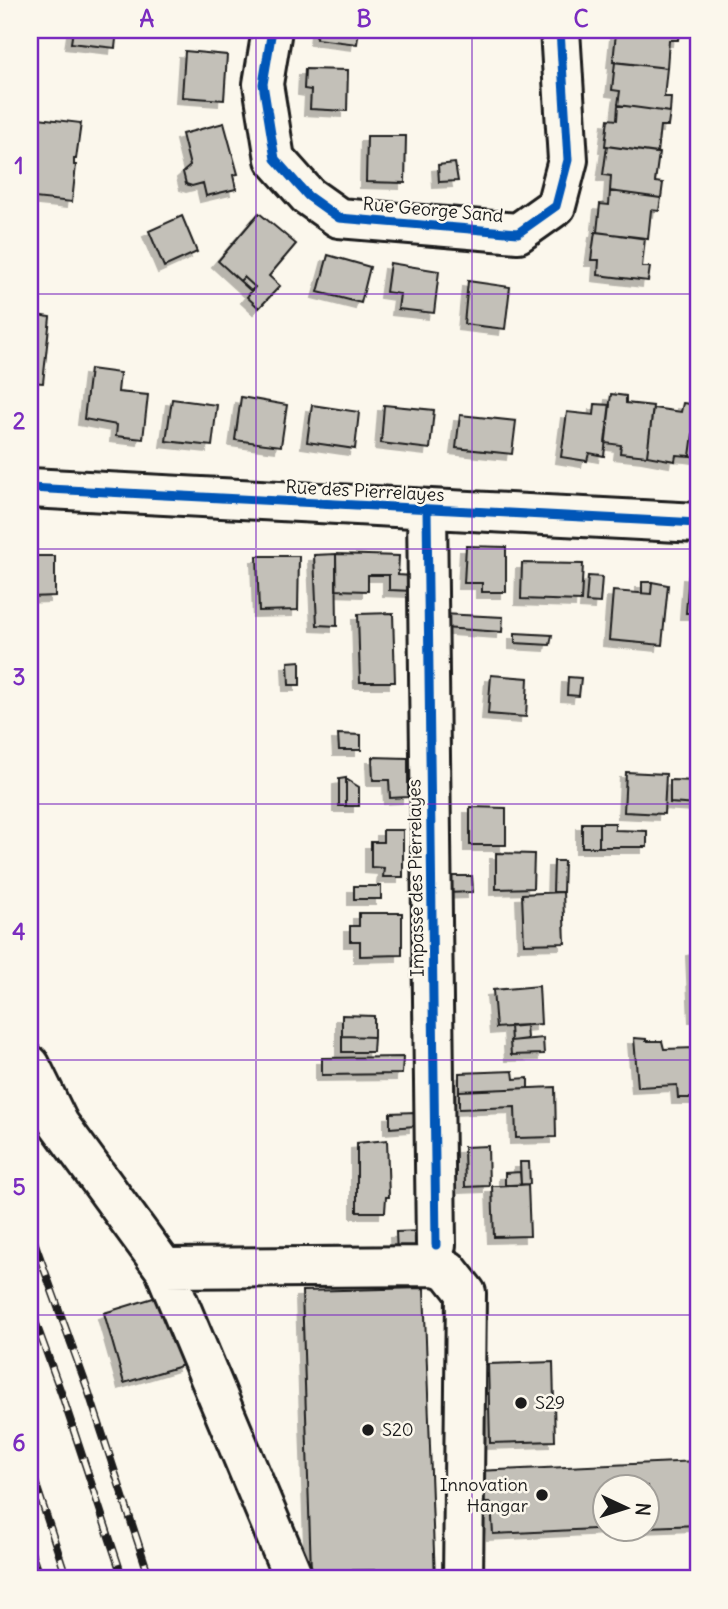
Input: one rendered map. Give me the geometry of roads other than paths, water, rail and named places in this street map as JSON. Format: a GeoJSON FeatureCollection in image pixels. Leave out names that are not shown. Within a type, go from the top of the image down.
{"type":"FeatureCollection","features":[{"type":"Feature","properties":{"kind":"street","name":"Rue George Sand"},"geometry":{"type":"LineString","coordinates":[[272,30],[263,84],[275,159],[308,196],[339,218],[518,233],[556,206],[568,160],[561,30]]}},
{"type":"Feature","properties":{"kind":"street","name":"Rue des Pierrelayes"},"geometry":{"type":"LineString","coordinates":[[30,488],[698,523]]}},
{"type":"Feature","properties":{"kind":"street","name":"Impasse des Pierrelayes"},"geometry":{"type":"LineString","coordinates":[[427,510],[436,1245]]}},
{"type":"Feature","properties":{"kind":"street"},"geometry":{"type":"LineString","coordinates":[[30,1065],[59,1124],[164,1268],[294,1579]]}},
{"type":"Feature","properties":{"kind":"street"},"geometry":{"type":"LineString","coordinates":[[164,1268],[434,1266],[448,1270],[466,1293],[463,1579]]}},
{"type":"Feature","properties":{"kind":"railway"},"geometry":{"type":"LineString","coordinates":[[30,1230],[88,1390],[150,1579]]}},
{"type":"Feature","properties":{"kind":"railway"},"geometry":{"type":"LineString","coordinates":[[30,1307],[123,1579]]}},
{"type":"Feature","properties":{"kind":"railway"},"geometry":{"type":"LineString","coordinates":[[30,1466],[67,1579]]}},
{"type":"Feature","properties":{"kind":"railway"},"geometry":{"type":"LineString","coordinates":[[30,1549],[40,1579]]}},
{"type":"Feature","properties":{"kind":"place","name":"S29"},"geometry":{"type":"Point","coordinates":[521,1403]}},
{"type":"Feature","properties":{"kind":"place","name":"S20"},"geometry":{"type":"Point","coordinates":[368,1430]}},
{"type":"Feature","properties":{"kind":"place","name":"Innovation Hangar"},"geometry":{"type":"Point","coordinates":[542,1495]}}]}
